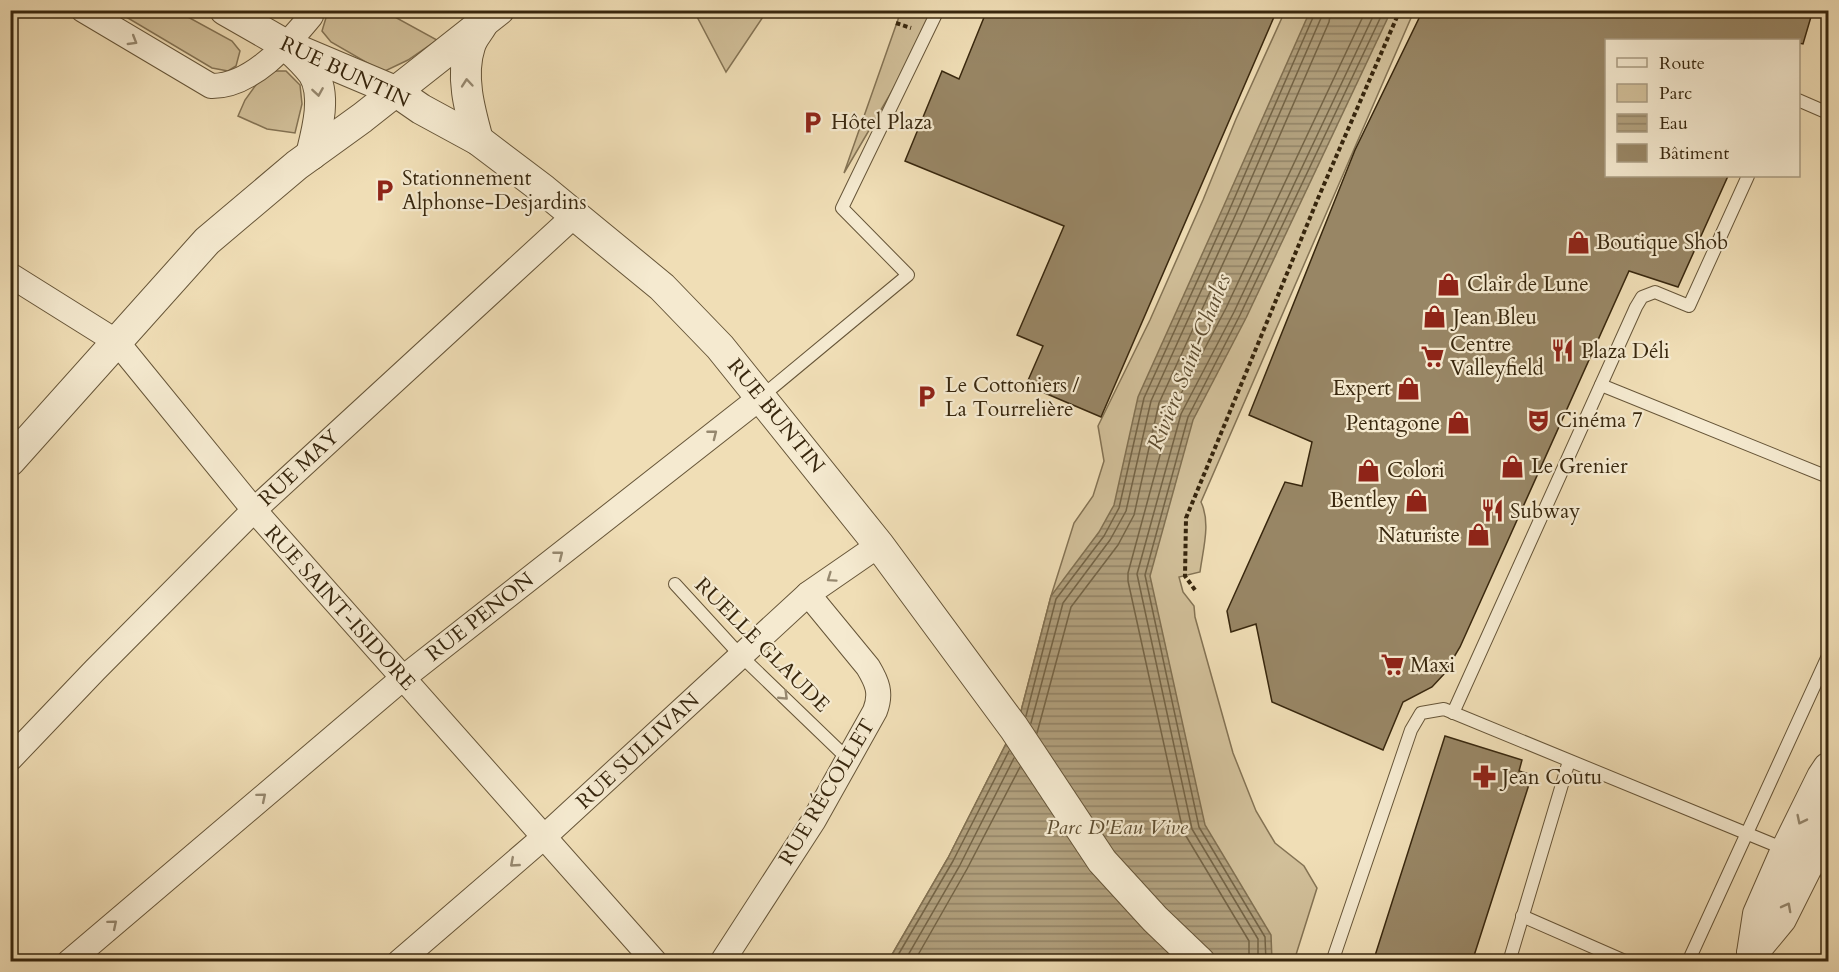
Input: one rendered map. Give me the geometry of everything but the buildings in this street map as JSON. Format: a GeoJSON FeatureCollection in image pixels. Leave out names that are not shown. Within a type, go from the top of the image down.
{"type":"FeatureCollection","features":[{"type":"Feature","properties":{"kind":"street"},"geometry":{"type":"LineString","coordinates":[[83,10],[211,86],[222,86],[257,70],[286,45],[311,16],[310,10]]}},
{"type":"Feature","properties":{"kind":"street","name":"RUE BUNTIN"},"geometry":{"type":"LineString","coordinates":[[225,10],[286,45],[396,92],[421,109],[478,140],[575,215],[662,287],[720,347],[879,545],[1014,728],[1102,861],[1155,919],[1200,962]]}},
{"type":"Feature","properties":{"kind":"street"},"geometry":{"type":"LineString","coordinates":[[10,461],[207,241],[311,154],[362,118],[492,16]]}},
{"type":"Feature","properties":{"kind":"street"},"geometry":{"type":"LineString","coordinates":[[478,140],[470,112],[466,65],[470,44],[492,16]]}},
{"type":"Feature","properties":{"kind":"street"},"geometry":{"type":"LineString","coordinates":[[286,45],[315,75],[320,116],[311,154]]}},
{"type":"Feature","properties":{"kind":"street","name":"RUE MAY"},"geometry":{"type":"LineString","coordinates":[[10,759],[254,510],[575,215]]}},
{"type":"Feature","properties":{"kind":"street","name":"RUE SAINT-ISIDORE"},"geometry":{"type":"LineString","coordinates":[[10,275],[117,342],[254,510],[655,962]]}},
{"type":"Feature","properties":{"kind":"street","name":"RUE PENON"},"geometry":{"type":"LineString","coordinates":[[69,962],[403,678],[761,397]]}},
{"type":"Feature","properties":{"kind":"street","name":"RUE SULLIVAN"},"geometry":{"type":"LineString","coordinates":[[399,962],[544,837],[808,594],[879,545]]}},
{"type":"Feature","properties":{"kind":"street","name":"RUE RÉCOLLET"},"geometry":{"type":"LineString","coordinates":[[722,962],[814,820],[879,700],[874,676],[868,666],[808,594]]}},
{"type":"Feature","properties":{"kind":"street"},"geometry":{"type":"LineString","coordinates":[[1813,865],[1822,777],[1828,768]]}},
{"type":"Feature","properties":{"kind":"street"},"geometry":{"type":"LineString","coordinates":[[1750,957],[1758,914],[1813,865],[1828,815]]}},
{"type":"Feature","properties":{"kind":"lane"},"geometry":{"type":"LineString","coordinates":[[761,397],[908,275],[842,208],[938,10]]}},
{"type":"Feature","properties":{"kind":"lane"},"geometry":{"type":"LineString","coordinates":[[1800,101],[1828,113]]}},
{"type":"Feature","properties":{"kind":"lane"},"geometry":{"type":"LineString","coordinates":[[1453,713],[1642,297],[1655,292],[1689,306],[1748,177]]}},
{"type":"Feature","properties":{"kind":"lane"},"geometry":{"type":"LineString","coordinates":[[1601,386],[1828,477]]}},
{"type":"Feature","properties":{"kind":"lane","name":"RUELLE GLAUDE"},"geometry":{"type":"LineString","coordinates":[[675,584],[741,656],[848,759]]}},
{"type":"Feature","properties":{"kind":"lane"},"geometry":{"type":"LineString","coordinates":[[1688,962],[1828,656]]}},
{"type":"Feature","properties":{"kind":"lane"},"geometry":{"type":"LineString","coordinates":[[1332,962],[1411,730],[1422,713],[1444,709],[1747,833],[1813,865]]}},
{"type":"Feature","properties":{"kind":"lane"},"geometry":{"type":"LineString","coordinates":[[1509,962],[1569,760]]}},
{"type":"Feature","properties":{"kind":"lane"},"geometry":{"type":"LineString","coordinates":[[1522,916],[1627,962]]}},
{"type":"Feature","properties":{"kind":"path"},"geometry":{"type":"LineString","coordinates":[[1195,590],[1185,576],[1186,518],[1314,207],[1400,10]]}},
{"type":"Feature","properties":{"kind":"green space"},"geometry":{"type":"Polygon","coordinates":[[[116,11],[177,11],[232,41],[240,51],[236,66],[228,71],[212,68],[116,11]]]}},
{"type":"Feature","properties":{"kind":"green space"},"geometry":{"type":"Polygon","coordinates":[[[328,11],[384,11],[437,40],[408,60],[383,72],[331,42],[322,31],[328,11]]]}},
{"type":"Feature","properties":{"kind":"green space"},"geometry":{"type":"Polygon","coordinates":[[[694,11],[767,11],[726,72],[694,11]]]}},
{"type":"Feature","properties":{"kind":"green space"},"geometry":{"type":"Polygon","coordinates":[[[901,11],[938,11],[844,173],[901,11]]]}},
{"type":"Feature","properties":{"kind":"green space","name":"Parc D'Eau Vive"},"geometry":{"type":"Polygon","coordinates":[[[1285,11],[1414,11],[1201,502],[1206,527],[1200,572],[1179,577],[1183,592],[1194,606],[1195,617],[1233,753],[1256,811],[1275,843],[1304,866],[1317,888],[1294,961],[886,962],[948,858],[1020,715],[1051,596],[1074,523],[1093,496],[1104,461],[1098,426],[1150,320],[1285,11]]]}},
{"type":"Feature","properties":{"kind":"green space"},"geometry":{"type":"Polygon","coordinates":[[[266,71],[286,71],[300,85],[302,104],[295,133],[267,129],[238,116],[245,100],[266,71]]]}},
{"type":"Feature","properties":{"kind":"water","name":"Parc D'Eau Vive"},"geometry":{"type":"Polygon","coordinates":[[[1310,11],[1391,11],[1246,318],[1193,420],[1150,576],[1205,825],[1271,935],[1272,961],[886,962],[948,858],[1020,715],[1051,596],[1099,532],[1114,505],[1138,397],[1310,11]]]}},
{"type":"Feature","properties":{"kind":"place","name":"Hôtel Plaza"},"geometry":{"type":"Point","coordinates":[813,122]}},
{"type":"Feature","properties":{"kind":"place","name":"Stationnement Alphonse-Desjardins"},"geometry":{"type":"Point","coordinates":[384,190]}},
{"type":"Feature","properties":{"kind":"place","name":"Boutique Shob"},"geometry":{"type":"Point","coordinates":[1578,242]}},
{"type":"Feature","properties":{"kind":"place","name":"Clair de Lune"},"geometry":{"type":"Point","coordinates":[1449,284]}},
{"type":"Feature","properties":{"kind":"place","name":"Jean Bleu"},"geometry":{"type":"Point","coordinates":[1435,317]}},
{"type":"Feature","properties":{"kind":"place","name":"Plaza Déli"},"geometry":{"type":"Point","coordinates":[1563,351]}},
{"type":"Feature","properties":{"kind":"place","name":"Centre Valleyfield"},"geometry":{"type":"Point","coordinates":[1432,356]}},
{"type":"Feature","properties":{"kind":"place","name":"Expert"},"geometry":{"type":"Point","coordinates":[1409,388]}},
{"type":"Feature","properties":{"kind":"place","name":"Le Cottoniers / La Tourrelière"},"geometry":{"type":"Point","coordinates":[927,397]}},
{"type":"Feature","properties":{"kind":"place","name":"Cinéma 7"},"geometry":{"type":"Point","coordinates":[1538,420]}},
{"type":"Feature","properties":{"kind":"place","name":"Pentagone"},"geometry":{"type":"Point","coordinates":[1458,423]}},
{"type":"Feature","properties":{"kind":"place","name":"Le Grenier"},"geometry":{"type":"Point","coordinates":[1513,466]}},
{"type":"Feature","properties":{"kind":"place","name":"Colori"},"geometry":{"type":"Point","coordinates":[1369,470]}},
{"type":"Feature","properties":{"kind":"place","name":"Bentley"},"geometry":{"type":"Point","coordinates":[1416,500]}},
{"type":"Feature","properties":{"kind":"place","name":"Subway"},"geometry":{"type":"Point","coordinates":[1492,511]}},
{"type":"Feature","properties":{"kind":"place","name":"Naturiste"},"geometry":{"type":"Point","coordinates":[1478,535]}},
{"type":"Feature","properties":{"kind":"place","name":"Maxi"},"geometry":{"type":"Point","coordinates":[1392,665]}},
{"type":"Feature","properties":{"kind":"place","name":"Jean Coutu"},"geometry":{"type":"Point","coordinates":[1484,777]}},
{"type":"Feature","properties":{"kind":"water label","name":"Rivière Saint-Charles"},"geometry":{"type":"Point","coordinates":[1189,362]}}]}
